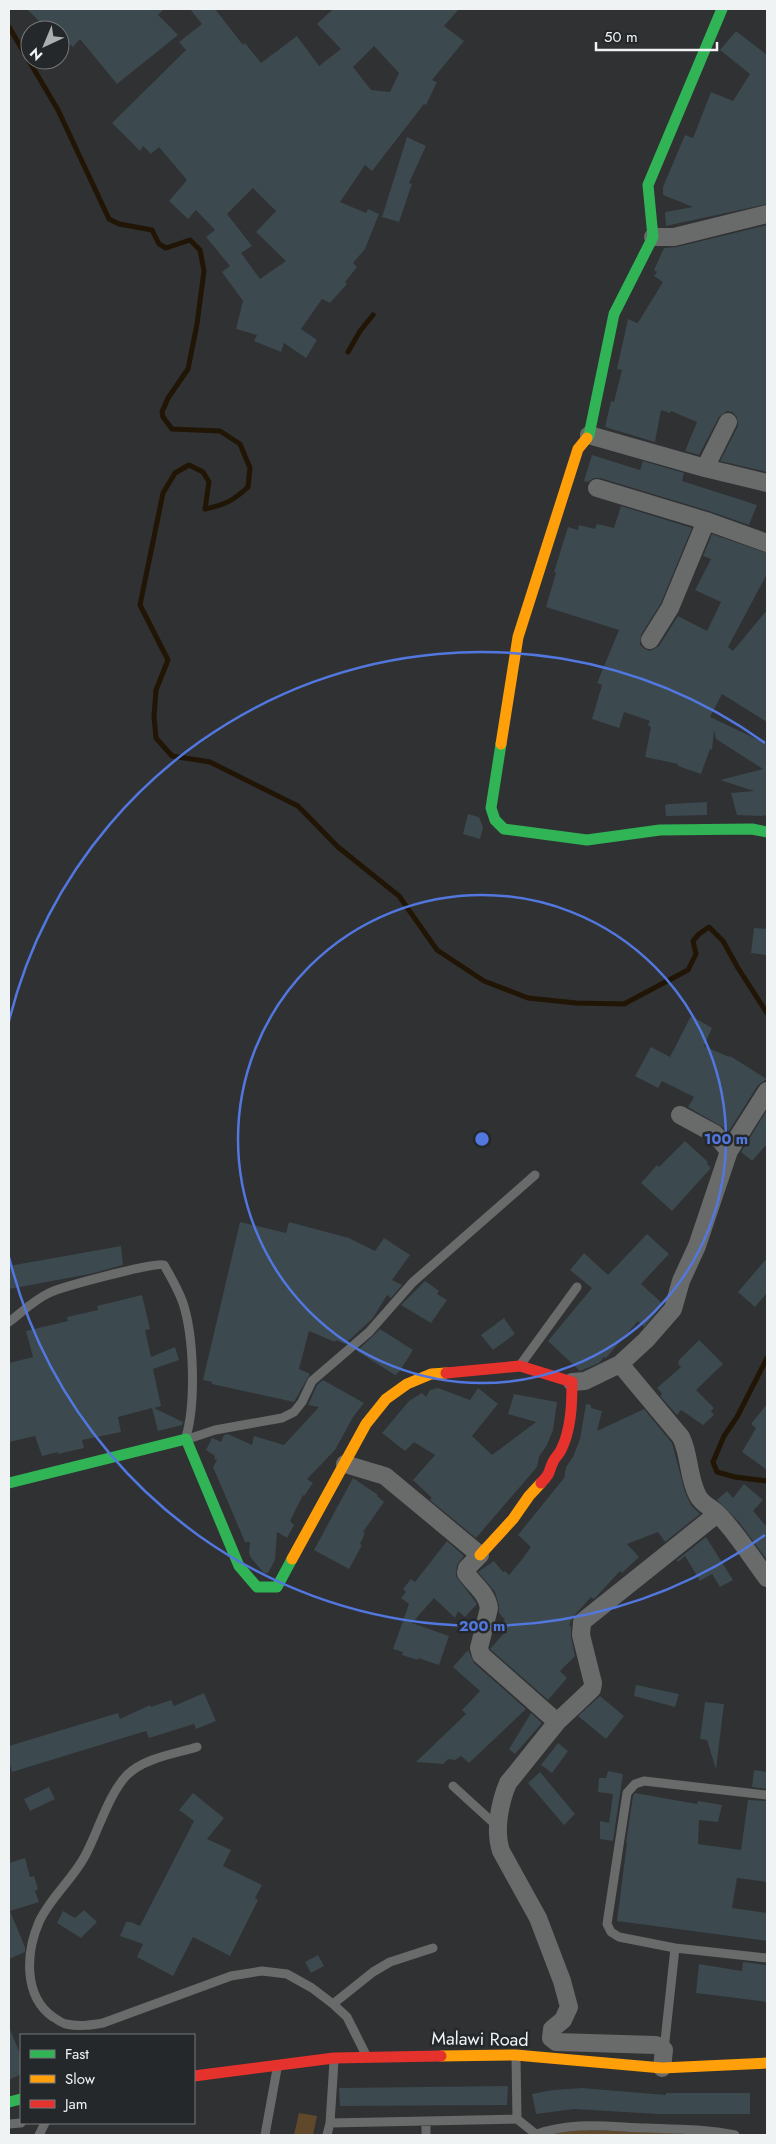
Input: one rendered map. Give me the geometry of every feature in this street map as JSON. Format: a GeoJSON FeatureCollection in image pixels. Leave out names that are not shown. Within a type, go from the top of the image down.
{"type":"FeatureCollection","features":[{"type":"Feature","properties":{"kind":"street"},"geometry":{"type":"LineString","coordinates":[[722,9],[648,185],[653,237],[614,314],[590,435],[578,449],[518,637],[491,808],[494,820],[504,829],[587,840],[660,830],[752,829],[767,832]]}},
{"type":"Feature","properties":{"kind":"street"},"geometry":{"type":"LineString","coordinates":[[653,237],[674,237],[767,214]]}},
{"type":"Feature","properties":{"kind":"street"},"geometry":{"type":"LineString","coordinates":[[705,468],[728,422]]}},
{"type":"Feature","properties":{"kind":"street"},"geometry":{"type":"LineString","coordinates":[[590,435],[705,468],[767,482]]}},
{"type":"Feature","properties":{"kind":"street"},"geometry":{"type":"LineString","coordinates":[[597,488],[706,521],[767,543]]}},
{"type":"Feature","properties":{"kind":"street"},"geometry":{"type":"LineString","coordinates":[[650,640],[670,608],[706,521]]}},
{"type":"Feature","properties":{"kind":"street"},"geometry":{"type":"LineString","coordinates":[[9,1483],[186,1440],[239,1566],[257,1587],[277,1587],[366,1424],[386,1399],[407,1384],[431,1374],[520,1366],[572,1382],[585,1381],[620,1364],[646,1340],[673,1309],[681,1281],[697,1246],[729,1151],[767,1091]]}},
{"type":"Feature","properties":{"kind":"street"},"geometry":{"type":"LineString","coordinates":[[680,1115],[715,1134],[729,1151]]}},
{"type":"Feature","properties":{"kind":"street"},"geometry":{"type":"LineString","coordinates":[[620,1364],[681,1437],[685,1444],[694,1488],[699,1498],[705,1506],[717,1514],[767,1578]]}},
{"type":"Feature","properties":{"kind":"street"},"geometry":{"type":"LineString","coordinates":[[557,1722],[482,1655],[480,1648],[489,1604],[487,1598],[466,1573],[467,1568],[513,1519],[529,1496],[550,1474],[553,1461],[560,1452],[567,1434],[572,1402],[572,1382]]}},
{"type":"Feature","properties":{"kind":"street"},"geometry":{"type":"LineString","coordinates":[[345,1464],[385,1476],[480,1555]]}},
{"type":"Feature","properties":{"kind":"street"},"geometry":{"type":"LineString","coordinates":[[662,2068],[664,2050],[656,2045],[556,2042],[551,2038],[552,2029],[567,2014],[569,2007],[562,1981],[538,1918],[501,1851],[498,1842],[498,1827],[504,1793],[508,1783],[557,1722],[592,1689],[593,1683],[581,1635],[582,1622],[717,1514]]}},
{"type":"Feature","properties":{"kind":"street","name":"Malawi Road"},"geometry":{"type":"LineString","coordinates":[[195,2076],[334,2058],[366,2056],[516,2055],[662,2068],[767,2063]]}},
{"type":"Feature","properties":{"kind":"lane"},"geometry":{"type":"LineString","coordinates":[[186,1440],[215,1430],[282,1418],[294,1412],[302,1402],[312,1381],[369,1332],[413,1282],[535,1175]]}},
{"type":"Feature","properties":{"kind":"lane"},"geometry":{"type":"LineString","coordinates":[[9,1322],[50,1292],[142,1266],[164,1264],[179,1292],[187,1326],[192,1388],[191,1422],[186,1440]]}},
{"type":"Feature","properties":{"kind":"lane"},"geometry":{"type":"LineString","coordinates":[[520,1366],[577,1287]]}},
{"type":"Feature","properties":{"kind":"lane"},"geometry":{"type":"LineString","coordinates":[[197,1747],[147,1762],[127,1775],[114,1796],[83,1859],[39,1922],[31,1952],[30,1978],[35,1997],[46,2012],[64,2024],[83,2026],[104,2022],[231,1976],[262,1971],[287,1974],[312,1988],[346,2017],[366,2056]]}},
{"type":"Feature","properties":{"kind":"lane"},"geometry":{"type":"LineString","coordinates":[[767,1795],[644,1781],[635,1784],[627,1793],[607,1924],[611,1932],[619,1937],[675,1948],[767,1958]]}},
{"type":"Feature","properties":{"kind":"lane"},"geometry":{"type":"LineString","coordinates":[[453,1786],[498,1827]]}},
{"type":"Feature","properties":{"kind":"lane"},"geometry":{"type":"LineString","coordinates":[[333,2004],[373,1972],[390,1962],[433,1948]]}},
{"type":"Feature","properties":{"kind":"lane"},"geometry":{"type":"LineString","coordinates":[[664,2050],[675,1948]]}},
{"type":"Feature","properties":{"kind":"lane"},"geometry":{"type":"LineString","coordinates":[[516,2055],[517,2119]]}},
{"type":"Feature","properties":{"kind":"lane"},"geometry":{"type":"LineString","coordinates":[[327,2135],[330,2123],[334,2058]]}},
{"type":"Feature","properties":{"kind":"lane"},"geometry":{"type":"LineString","coordinates":[[265,2135],[278,2066]]}},
{"type":"Feature","properties":{"kind":"lane"},"geometry":{"type":"LineString","coordinates":[[330,2123],[426,2123],[517,2119],[537,2135],[552,2129],[586,2125],[694,2130],[735,2135]]}},
{"type":"Feature","properties":{"kind":"lane"},"geometry":{"type":"LineString","coordinates":[[426,2123],[426,2135]]}},
{"type":"Feature","properties":{"kind":"lane"},"geometry":{"type":"LineString","coordinates":[[39,2135],[45,2124]]}},
{"type":"Feature","properties":{"kind":"shaded area"},"geometry":{"type":"Polygon","coordinates":[[[299,2113],[317,2116],[313,2135],[294,2135],[299,2113]]]}},
{"type":"Feature","properties":{"kind":"shaded area"},"geometry":{"type":"Polygon","coordinates":[[[584,2130],[696,2134],[700,2135],[553,2135],[584,2130]]]}},
{"type":"Feature","properties":{"kind":"building"},"geometry":{"type":"Polygon","coordinates":[[[27,9],[164,9],[158,15],[178,35],[117,84],[80,39],[73,47],[70,44],[70,20],[38,20],[27,9]]]}},
{"type":"Feature","properties":{"kind":"building"},"geometry":{"type":"Polygon","coordinates":[[[190,9],[215,9],[243,45],[245,43],[261,63],[297,36],[319,66],[341,49],[317,24],[333,9],[459,9],[444,26],[464,41],[432,80],[437,82],[426,105],[424,104],[372,171],[365,165],[340,202],[366,213],[368,209],[379,214],[365,249],[353,263],[357,267],[345,282],[347,284],[330,303],[322,299],[301,329],[317,340],[306,358],[284,343],[281,352],[254,341],[257,335],[236,329],[243,301],[222,272],[230,266],[206,237],[215,230],[196,210],[188,219],[169,201],[187,180],[159,147],[151,154],[143,146],[140,151],[112,123],[186,50],[179,42],[202,24],[190,9]],[[374,46],[353,67],[371,90],[390,92],[399,73],[374,46]],[[253,188],[227,214],[252,246],[241,253],[260,279],[286,261],[256,232],[276,211],[253,188]]]}},
{"type":"Feature","properties":{"kind":"building"},"geometry":{"type":"Polygon","coordinates":[[[736,31],[767,55],[767,204],[666,226],[665,212],[693,207],[663,195],[663,187],[685,135],[693,138],[711,92],[733,101],[750,74],[720,50],[736,31]]]}},
{"type":"Feature","properties":{"kind":"building"},"geometry":{"type":"Polygon","coordinates":[[[407,137],[426,146],[409,183],[412,184],[399,222],[382,217],[407,137]]]}},
{"type":"Feature","properties":{"kind":"building"},"geometry":{"type":"Polygon","coordinates":[[[767,225],[767,472],[720,461],[738,426],[737,417],[732,412],[727,411],[719,417],[699,455],[685,451],[697,422],[671,411],[670,413],[661,410],[655,442],[605,427],[611,401],[614,402],[622,370],[617,369],[628,319],[637,323],[639,321],[663,282],[654,276],[657,272],[654,270],[664,248],[677,247],[767,225]]]}},
{"type":"Feature","properties":{"kind":"building"},"geometry":{"type":"Polygon","coordinates":[[[592,455],[640,470],[643,461],[684,473],[682,481],[757,505],[749,525],[600,478],[594,478],[588,482],[584,481],[592,455]]]}},
{"type":"Feature","properties":{"kind":"building"},"geometry":{"type":"Polygon","coordinates":[[[621,506],[692,528],[661,603],[641,635],[640,645],[650,651],[659,646],[678,616],[707,631],[721,602],[695,590],[711,559],[703,556],[712,534],[767,553],[767,574],[728,647],[733,651],[767,610],[767,722],[722,694],[710,717],[767,744],[767,815],[737,815],[731,793],[754,791],[720,780],[763,769],[716,739],[714,730],[712,750],[710,749],[701,774],[678,766],[678,764],[645,757],[651,727],[648,725],[650,721],[624,712],[619,728],[592,719],[602,685],[597,683],[619,630],[546,607],[556,573],[554,572],[568,527],[578,530],[579,525],[595,529],[597,524],[614,528],[621,506]]]}},
{"type":"Feature","properties":{"kind":"building"},"geometry":{"type":"Polygon","coordinates":[[[707,802],[707,815],[666,816],[665,805],[707,802]]]}},
{"type":"Feature","properties":{"kind":"building"},"geometry":{"type":"Polygon","coordinates":[[[468,814],[479,817],[483,827],[480,839],[463,834],[468,814]]]}},
{"type":"Feature","properties":{"kind":"building"},"geometry":{"type":"Polygon","coordinates":[[[754,928],[767,929],[767,955],[751,953],[754,928]]]}},
{"type":"Feature","properties":{"kind":"building"},"geometry":{"type":"Polygon","coordinates":[[[691,1016],[712,1028],[704,1046],[730,1056],[767,1079],[758,1085],[729,1131],[688,1107],[694,1097],[662,1081],[658,1088],[635,1076],[651,1047],[670,1057],[691,1016]]]}},
{"type":"Feature","properties":{"kind":"building"},"geometry":{"type":"Polygon","coordinates":[[[767,1110],[767,1144],[752,1161],[741,1152],[767,1110]]]}},
{"type":"Feature","properties":{"kind":"building"},"geometry":{"type":"Polygon","coordinates":[[[685,1141],[708,1162],[707,1164],[711,1168],[672,1211],[641,1183],[657,1165],[659,1167],[685,1141]]]}},
{"type":"Feature","properties":{"kind":"building"},"geometry":{"type":"Polygon","coordinates":[[[240,1222],[286,1233],[289,1222],[349,1238],[375,1251],[384,1238],[410,1255],[392,1280],[402,1285],[391,1298],[387,1295],[373,1318],[345,1344],[336,1340],[335,1342],[309,1331],[299,1369],[310,1374],[294,1402],[212,1384],[212,1382],[203,1380],[240,1222]]]}},
{"type":"Feature","properties":{"kind":"building"},"geometry":{"type":"Polygon","coordinates":[[[647,1234],[669,1254],[641,1284],[663,1304],[644,1327],[638,1321],[606,1358],[604,1357],[599,1363],[580,1371],[548,1341],[592,1288],[570,1270],[584,1253],[608,1275],[647,1234]]]}},
{"type":"Feature","properties":{"kind":"building"},"geometry":{"type":"Polygon","coordinates":[[[121,1246],[123,1265],[90,1274],[9,1289],[9,1266],[121,1246]]]}},
{"type":"Feature","properties":{"kind":"building"},"geometry":{"type":"Polygon","coordinates":[[[767,1258],[767,1293],[755,1307],[738,1292],[767,1258]]]}},
{"type":"Feature","properties":{"kind":"building"},"geometry":{"type":"Polygon","coordinates":[[[425,1281],[439,1291],[437,1294],[447,1300],[431,1323],[401,1305],[425,1281]]]}},
{"type":"Feature","properties":{"kind":"building"},"geometry":{"type":"Polygon","coordinates":[[[142,1295],[150,1329],[145,1330],[151,1357],[175,1347],[179,1360],[153,1369],[161,1406],[154,1408],[183,1422],[182,1425],[158,1431],[152,1408],[118,1417],[121,1432],[82,1440],[84,1448],[42,1456],[35,1436],[9,1442],[9,1363],[33,1357],[26,1331],[68,1321],[67,1317],[98,1310],[97,1306],[142,1295]]]}},
{"type":"Feature","properties":{"kind":"building"},"geometry":{"type":"Polygon","coordinates":[[[504,1318],[515,1334],[493,1350],[481,1335],[504,1318]]]}},
{"type":"Feature","properties":{"kind":"building"},"geometry":{"type":"Polygon","coordinates":[[[380,1329],[413,1350],[395,1375],[357,1351],[380,1329]]]}},
{"type":"Feature","properties":{"kind":"building"},"geometry":{"type":"Polygon","coordinates":[[[699,1340],[723,1364],[696,1390],[714,1408],[711,1411],[714,1415],[703,1425],[681,1410],[677,1415],[660,1396],[662,1394],[657,1388],[681,1367],[678,1364],[679,1360],[699,1340]]]}},
{"type":"Feature","properties":{"kind":"building"},"geometry":{"type":"Polygon","coordinates":[[[323,1380],[364,1403],[353,1417],[335,1450],[307,1479],[313,1483],[303,1495],[290,1521],[294,1525],[287,1538],[277,1532],[275,1560],[268,1573],[264,1573],[251,1558],[249,1553],[250,1542],[245,1542],[213,1467],[217,1460],[214,1459],[215,1456],[206,1450],[212,1438],[221,1442],[224,1435],[228,1434],[252,1445],[254,1436],[284,1445],[319,1407],[308,1405],[317,1385],[323,1380]]]}},
{"type":"Feature","properties":{"kind":"building"},"geometry":{"type":"Polygon","coordinates":[[[438,1388],[470,1400],[478,1388],[498,1404],[472,1436],[492,1455],[536,1422],[508,1414],[514,1394],[557,1402],[553,1430],[547,1445],[539,1457],[537,1467],[476,1538],[431,1501],[430,1499],[432,1498],[413,1480],[435,1455],[414,1442],[405,1451],[382,1433],[409,1401],[422,1393],[426,1397],[430,1390],[438,1388]]]}},
{"type":"Feature","properties":{"kind":"building"},"geometry":{"type":"Polygon","coordinates":[[[586,1404],[591,1405],[591,1408],[602,1411],[597,1431],[644,1409],[672,1443],[685,1492],[691,1505],[700,1514],[665,1542],[658,1532],[627,1544],[639,1557],[622,1573],[620,1571],[594,1599],[591,1597],[573,1617],[569,1625],[571,1627],[575,1656],[560,1671],[567,1678],[548,1700],[490,1649],[506,1631],[500,1624],[505,1620],[499,1613],[495,1592],[478,1572],[494,1561],[503,1572],[505,1571],[509,1575],[531,1547],[518,1535],[564,1478],[566,1467],[573,1457],[580,1439],[586,1404]]]}},
{"type":"Feature","properties":{"kind":"building"},"geometry":{"type":"Polygon","coordinates":[[[767,1404],[767,1470],[742,1452],[756,1428],[751,1424],[767,1404]]]}},
{"type":"Feature","properties":{"kind":"building"},"geometry":{"type":"Polygon","coordinates":[[[353,1478],[378,1495],[384,1502],[363,1532],[365,1533],[360,1544],[362,1545],[349,1569],[314,1550],[353,1478]]]}},
{"type":"Feature","properties":{"kind":"building"},"geometry":{"type":"Polygon","coordinates":[[[744,1484],[763,1500],[753,1511],[767,1527],[767,1560],[739,1522],[717,1500],[727,1491],[733,1498],[744,1484]]]}},
{"type":"Feature","properties":{"kind":"building"},"geometry":{"type":"Polygon","coordinates":[[[706,1537],[733,1580],[720,1587],[712,1574],[700,1581],[685,1556],[678,1562],[677,1560],[706,1537]]]}},
{"type":"Feature","properties":{"kind":"building"},"geometry":{"type":"Polygon","coordinates":[[[447,1541],[464,1556],[457,1565],[456,1576],[477,1604],[465,1617],[458,1611],[455,1618],[434,1598],[412,1623],[449,1636],[439,1665],[402,1655],[403,1652],[393,1649],[409,1604],[401,1598],[406,1592],[403,1589],[411,1579],[415,1582],[447,1541]]]}},
{"type":"Feature","properties":{"kind":"building"},"geometry":{"type":"Polygon","coordinates":[[[468,1650],[474,1663],[526,1709],[469,1763],[461,1756],[455,1760],[448,1759],[443,1764],[416,1762],[466,1714],[462,1710],[480,1691],[453,1667],[468,1650]]]}},
{"type":"Feature","properties":{"kind":"building"},"geometry":{"type":"Polygon","coordinates":[[[636,1685],[679,1694],[675,1707],[634,1696],[636,1685]]]}},
{"type":"Feature","properties":{"kind":"building"},"geometry":{"type":"Polygon","coordinates":[[[204,1693],[216,1721],[196,1729],[194,1724],[149,1738],[146,1731],[12,1772],[9,1761],[9,1746],[118,1713],[120,1719],[150,1705],[151,1707],[171,1700],[174,1706],[204,1693]]]}},
{"type":"Feature","properties":{"kind":"building"},"geometry":{"type":"Polygon","coordinates":[[[600,1696],[624,1716],[606,1739],[578,1716],[600,1696]]]}},
{"type":"Feature","properties":{"kind":"building"},"geometry":{"type":"Polygon","coordinates":[[[705,1702],[724,1704],[716,1769],[707,1740],[700,1739],[705,1702]]]}},
{"type":"Feature","properties":{"kind":"building"},"geometry":{"type":"Polygon","coordinates":[[[531,1713],[542,1723],[515,1754],[509,1749],[531,1713]]]}},
{"type":"Feature","properties":{"kind":"building"},"geometry":{"type":"Polygon","coordinates":[[[558,1743],[568,1751],[552,1773],[541,1765],[558,1743]]]}},
{"type":"Feature","properties":{"kind":"building"},"geometry":{"type":"Polygon","coordinates":[[[754,1770],[767,1772],[767,1789],[752,1787],[754,1770]]]}},
{"type":"Feature","properties":{"kind":"building"},"geometry":{"type":"Polygon","coordinates":[[[608,1771],[623,1774],[613,1841],[600,1839],[600,1821],[609,1823],[613,1794],[598,1792],[599,1778],[606,1778],[608,1771]]]}},
{"type":"Feature","properties":{"kind":"building"},"geometry":{"type":"Polygon","coordinates":[[[540,1772],[575,1814],[564,1825],[528,1783],[540,1772]]]}},
{"type":"Feature","properties":{"kind":"building"},"geometry":{"type":"Polygon","coordinates":[[[49,1787],[55,1799],[30,1811],[24,1799],[49,1787]]]}},
{"type":"Feature","properties":{"kind":"building"},"geometry":{"type":"Polygon","coordinates":[[[193,1793],[224,1818],[207,1839],[231,1850],[223,1866],[262,1885],[255,1898],[258,1900],[230,1956],[193,1937],[173,1976],[137,1957],[143,1944],[120,1936],[126,1922],[140,1926],[194,1821],[179,1810],[193,1793]]]}},
{"type":"Feature","properties":{"kind":"building"},"geometry":{"type":"Polygon","coordinates":[[[635,1793],[697,1804],[698,1801],[722,1805],[718,1822],[699,1820],[698,1844],[741,1850],[748,1800],[767,1801],[767,1882],[737,1878],[732,1908],[767,1913],[767,1941],[617,1921],[626,1843],[635,1793]]]}},
{"type":"Feature","properties":{"kind":"building"},"geometry":{"type":"Polygon","coordinates":[[[25,1858],[30,1877],[34,1876],[38,1889],[35,1891],[39,1902],[10,1911],[25,1947],[25,1952],[9,1959],[9,1863],[25,1858]]]}},
{"type":"Feature","properties":{"kind":"building"},"geometry":{"type":"Polygon","coordinates":[[[84,1910],[97,1922],[81,1938],[57,1923],[63,1911],[75,1918],[84,1910]]]}},
{"type":"Feature","properties":{"kind":"building"},"geometry":{"type":"Polygon","coordinates":[[[318,1955],[324,1966],[311,1973],[305,1962],[318,1955]]]}},
{"type":"Feature","properties":{"kind":"building"},"geometry":{"type":"Polygon","coordinates":[[[743,1962],[767,1965],[767,2002],[696,1993],[699,1964],[742,1971],[743,1962]]]}},
{"type":"Feature","properties":{"kind":"building"},"geometry":{"type":"Polygon","coordinates":[[[9,2027],[20,2054],[20,2074],[9,2080],[9,2027]]]}},
{"type":"Feature","properties":{"kind":"building"},"geometry":{"type":"Polygon","coordinates":[[[508,2086],[507,2105],[340,2106],[339,2088],[508,2086]]]}},
{"type":"Feature","properties":{"kind":"building"},"geometry":{"type":"Polygon","coordinates":[[[582,2088],[666,2095],[666,2093],[750,2093],[750,2114],[658,2114],[574,2109],[536,2114],[532,2094],[582,2088]]]}},
{"type":"Feature","properties":{"kind":"waterway"},"geometry":{"type":"LineString","coordinates":[[9,27],[58,110],[109,219],[119,224],[152,230],[159,244],[166,248],[190,240],[200,250],[204,271],[197,324],[188,369],[168,398],[162,412],[163,417],[172,429],[220,431],[240,444],[250,468],[248,487],[234,499],[218,506],[205,509],[209,482],[203,472],[189,465],[175,473],[163,493],[140,605],[168,660],[156,690],[154,717],[156,738],[172,756],[210,762],[298,806],[338,847],[399,896],[437,950],[484,981],[528,998],[576,1003],[624,1004],[688,970],[696,954],[693,941],[709,927],[723,941],[767,1013]]}},
{"type":"Feature","properties":{"kind":"waterway"},"geometry":{"type":"LineString","coordinates":[[348,352],[360,331],[373,315]]}},
{"type":"Feature","properties":{"kind":"waterway"},"geometry":{"type":"LineString","coordinates":[[767,1358],[737,1417],[724,1436],[713,1462],[717,1472],[735,1477],[767,1481]]}},
{"type":"Feature","properties":{"kind":"traffic: fast"},"geometry":{"type":"LineString","coordinates":[[587,438],[614,314],[653,237],[648,185],[722,9]]}},
{"type":"Feature","properties":{"kind":"traffic: fast"},"geometry":{"type":"LineString","coordinates":[[501,744],[491,808],[495,820],[504,829],[587,840],[660,830],[752,829],[767,832]]}},
{"type":"Feature","properties":{"kind":"traffic: fast"},"geometry":{"type":"LineString","coordinates":[[9,1483],[186,1439],[239,1566],[257,1587],[277,1587],[292,1559]]}},
{"type":"Feature","properties":{"kind":"traffic: fast"},"geometry":{"type":"LineString","coordinates":[[9,2102],[20,2099]]}},
{"type":"Feature","properties":{"kind":"traffic: slow"},"geometry":{"type":"LineString","coordinates":[[501,744],[518,637],[578,449],[587,438]]}},
{"type":"Feature","properties":{"kind":"traffic: slow"},"geometry":{"type":"LineString","coordinates":[[292,1559],[366,1424],[386,1399],[407,1384],[431,1374],[446,1373]]}},
{"type":"Feature","properties":{"kind":"traffic: slow"},"geometry":{"type":"LineString","coordinates":[[480,1555],[513,1519],[541,1483]]}},
{"type":"Feature","properties":{"kind":"traffic: slow"},"geometry":{"type":"LineString","coordinates":[[441,2056],[516,2055],[662,2068],[767,2063]]}},
{"type":"Feature","properties":{"kind":"traffic: jam"},"geometry":{"type":"LineString","coordinates":[[446,1373],[520,1366],[572,1382],[567,1434],[561,1450],[541,1483]]}},
{"type":"Feature","properties":{"kind":"traffic: jam"},"geometry":{"type":"LineString","coordinates":[[195,2076],[334,2058],[441,2056]]}}]}
